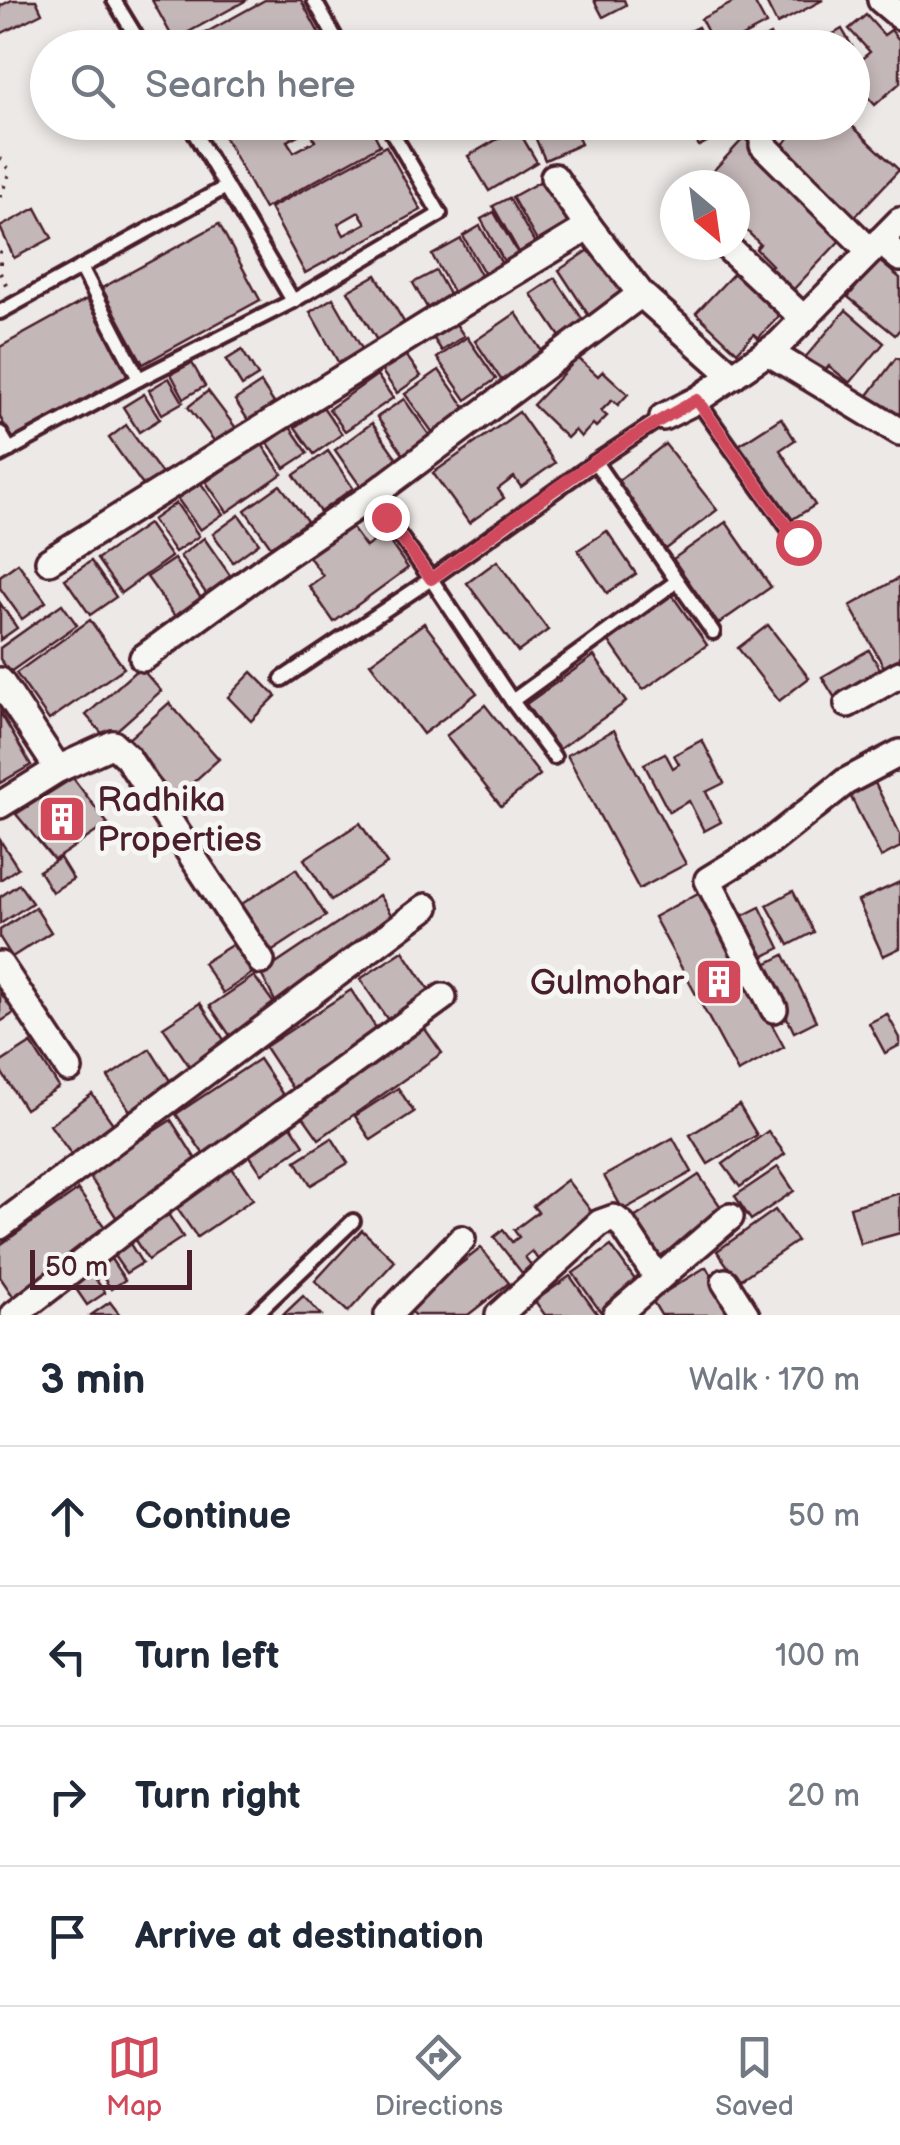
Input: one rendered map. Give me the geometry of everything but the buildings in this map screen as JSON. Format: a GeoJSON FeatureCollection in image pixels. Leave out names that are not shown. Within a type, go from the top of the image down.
{"type":"FeatureCollection","features":[{"type":"Feature","properties":{"kind":"street"},"geometry":{"type":"LineString","coordinates":[[881,0],[900,16]]}},
{"type":"Feature","properties":{"kind":"street"},"geometry":{"type":"LineString","coordinates":[[764,145],[875,246],[900,258]]}},
{"type":"Feature","properties":{"kind":"street"},"geometry":{"type":"LineString","coordinates":[[554,177],[642,294],[733,376]]}},
{"type":"Feature","properties":{"kind":"street"},"geometry":{"type":"LineString","coordinates":[[663,418],[697,400],[779,344],[900,220]]}},
{"type":"Feature","properties":{"kind":"street"},"geometry":{"type":"LineString","coordinates":[[49,561],[589,227]]}},
{"type":"Feature","properties":{"kind":"street"},"geometry":{"type":"LineString","coordinates":[[741,260],[804,319]]}},
{"type":"Feature","properties":{"kind":"street"},"geometry":{"type":"LineString","coordinates":[[143,658],[377,492],[642,294]]}},
{"type":"Feature","properties":{"kind":"street"},"geometry":{"type":"LineString","coordinates":[[768,352],[900,432]]}},
{"type":"Feature","properties":{"kind":"street"},"geometry":{"type":"LineString","coordinates":[[848,704],[900,674]]}},
{"type":"Feature","properties":{"kind":"street"},"geometry":{"type":"LineString","coordinates":[[0,681],[58,769]]}},
{"type":"Feature","properties":{"kind":"street"},"geometry":{"type":"LineString","coordinates":[[0,805],[58,769],[113,744],[128,757],[261,960]]}},
{"type":"Feature","properties":{"kind":"street"},"geometry":{"type":"LineString","coordinates":[[774,1009],[708,880],[770,842],[845,782],[900,753]]}},
{"type":"Feature","properties":{"kind":"street"},"geometry":{"type":"LineString","coordinates":[[0,1226],[426,907]]}},
{"type":"Feature","properties":{"kind":"street"},"geometry":{"type":"LineString","coordinates":[[0,964],[69,1068]]}},
{"type":"Feature","properties":{"kind":"street"},"geometry":{"type":"LineString","coordinates":[[14,1315],[150,1210],[443,998]]}},
{"type":"Feature","properties":{"kind":"street"},"geometry":{"type":"LineString","coordinates":[[616,1315],[730,1217]]}},
{"type":"Feature","properties":{"kind":"street"},"geometry":{"type":"LineString","coordinates":[[500,1315],[600,1223],[614,1218],[658,1279]]}},
{"type":"Feature","properties":{"kind":"street"},"geometry":{"type":"LineString","coordinates":[[388,1315],[462,1239]]}},
{"type":"Feature","properties":{"kind":"street"},"geometry":{"type":"LineString","coordinates":[[724,1282],[746,1315]]}},
{"type":"Feature","properties":{"kind":"lane"},"geometry":{"type":"LineString","coordinates":[[114,0],[132,30]]}},
{"type":"Feature","properties":{"kind":"lane"},"geometry":{"type":"LineString","coordinates":[[314,0],[332,30]]}},
{"type":"Feature","properties":{"kind":"lane"},"geometry":{"type":"LineString","coordinates":[[198,140],[293,302]]}},
{"type":"Feature","properties":{"kind":"lane"},"geometry":{"type":"LineString","coordinates":[[0,433],[5,453],[293,302],[440,214],[397,140]]}},
{"type":"Feature","properties":{"kind":"lane"},"geometry":{"type":"LineString","coordinates":[[0,312],[226,188]]}},
{"type":"Feature","properties":{"kind":"lane"},"geometry":{"type":"LineString","coordinates":[[81,267],[139,380]]}},
{"type":"Feature","properties":{"kind":"lane"},"geometry":{"type":"LineString","coordinates":[[697,400],[798,542]]}},
{"type":"Feature","properties":{"kind":"lane"},"geometry":{"type":"LineString","coordinates":[[282,679],[663,418]]}},
{"type":"Feature","properties":{"kind":"lane"},"geometry":{"type":"LineString","coordinates":[[595,462],[713,632]]}},
{"type":"Feature","properties":{"kind":"lane"},"geometry":{"type":"LineString","coordinates":[[386,517],[554,756]]}},
{"type":"Feature","properties":{"kind":"lane"},"geometry":{"type":"LineString","coordinates":[[512,700],[677,581]]}},
{"type":"Feature","properties":{"kind":"lane"},"geometry":{"type":"LineString","coordinates":[[255,1315],[353,1221]]}},
{"type":"Feature","properties":{"kind":"path"},"geometry":{"type":"LineString","coordinates":[[0,158],[10,172],[0,197]]}},
{"type":"Feature","properties":{"kind":"path"},"geometry":{"type":"LineString","coordinates":[[0,251],[0,264]]}},
{"type":"Feature","properties":{"kind":"place","name":"Radhika Properties"},"geometry":{"type":"Point","coordinates":[62,819]}},
{"type":"Feature","properties":{"kind":"place","name":"Gulmohar"},"geometry":{"type":"Point","coordinates":[719,982]}},
{"type":"Feature","properties":{"kind":"route"},"geometry":{"type":"LineString","coordinates":[[386,517],[431,579],[595,462],[697,400],[798,542]]}}]}
